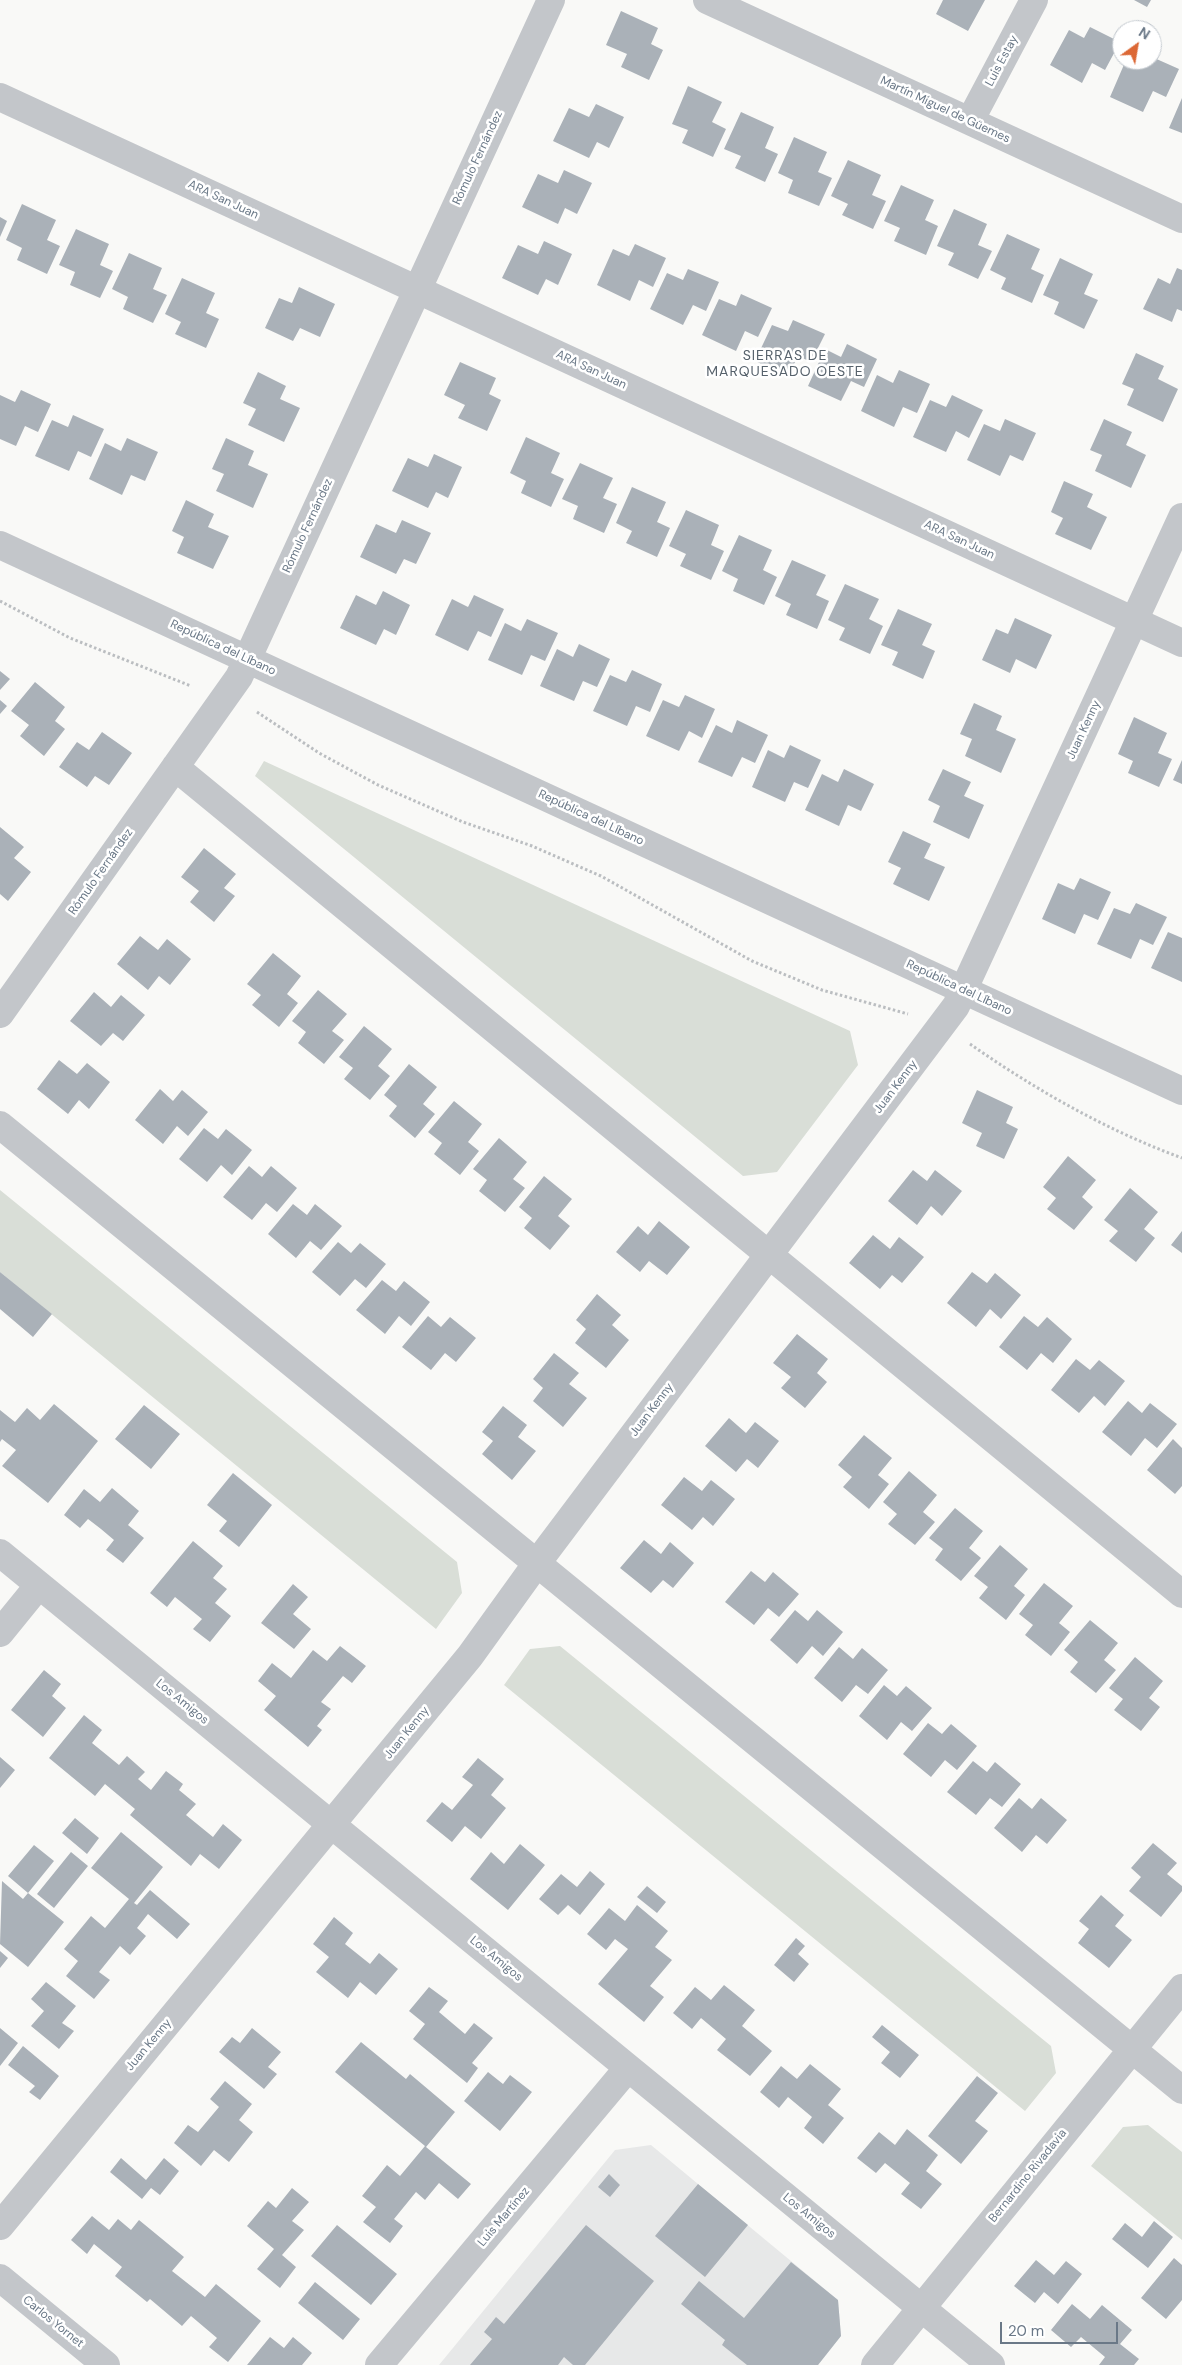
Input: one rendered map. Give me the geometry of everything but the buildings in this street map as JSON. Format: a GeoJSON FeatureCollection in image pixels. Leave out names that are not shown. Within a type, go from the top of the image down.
{"type":"FeatureCollection","features":[{"type":"Feature","properties":{"kind":"street","name":"Rómulo Fernández"},"geometry":{"type":"LineString","coordinates":[[0,1014],[239,677],[550,0]]}},
{"type":"Feature","properties":{"kind":"street","name":"Martín Miguel de Güemes"},"geometry":{"type":"LineString","coordinates":[[707,0],[1182,219]]}},
{"type":"Feature","properties":{"kind":"street","name":"Luis Estay"},"geometry":{"type":"LineString","coordinates":[[970,121],[1034,0]]}},
{"type":"Feature","properties":{"kind":"street","name":"ARA San Juan"},"geometry":{"type":"LineString","coordinates":[[0,97],[1182,643]]}},
{"type":"Feature","properties":{"kind":"street","name":"Juan Kenny"},"geometry":{"type":"LineString","coordinates":[[0,2226],[470,1656],[956,1006],[1182,517]]}},
{"type":"Feature","properties":{"kind":"street","name":"República del Líbano"},"geometry":{"type":"LineString","coordinates":[[0,546],[1182,1091]]}},
{"type":"Feature","properties":{"kind":"street"},"geometry":{"type":"LineString","coordinates":[[175,767],[1182,1594]]}},
{"type":"Feature","properties":{"kind":"street"},"geometry":{"type":"LineString","coordinates":[[0,1125],[1182,2090]]}},
{"type":"Feature","properties":{"kind":"street","name":"Los Amigos"},"geometry":{"type":"LineString","coordinates":[[0,1553],[991,2365]]}},
{"type":"Feature","properties":{"kind":"street"},"geometry":{"type":"LineString","coordinates":[[0,1633],[39,1585]]}},
{"type":"Feature","properties":{"kind":"street","name":"Bernardino Rivadavia"},"geometry":{"type":"LineString","coordinates":[[875,2365],[1182,1988]]}},
{"type":"Feature","properties":{"kind":"street","name":"Luis Martínez"},"geometry":{"type":"LineString","coordinates":[[379,2365],[628,2068]]}},
{"type":"Feature","properties":{"kind":"street","name":"Carlos Yornet"},"geometry":{"type":"LineString","coordinates":[[0,2278],[106,2365]]}},
{"type":"Feature","properties":{"kind":"path"},"geometry":{"type":"LineString","coordinates":[[0,601],[70,638],[261,714],[319,753],[378,785],[463,822],[532,846],[601,876],[752,961],[822,990],[941,1026],[1010,1072],[1090,1118],[1182,1158]]}},
{"type":"Feature","properties":{"kind":"shaded area"},"geometry":{"type":"Polygon","coordinates":[[[264,761],[850,1031],[858,1065],[777,1172],[743,1176],[255,776],[264,761]]]}},
{"type":"Feature","properties":{"kind":"shaded area"},"geometry":{"type":"Polygon","coordinates":[[[0,1190],[457,1562],[462,1593],[436,1629],[0,1272],[0,1190]]]}},
{"type":"Feature","properties":{"kind":"shaded area"},"geometry":{"type":"Polygon","coordinates":[[[560,1646],[1051,2046],[1056,2073],[1025,2111],[504,1685],[530,1649],[560,1646]]]}},
{"type":"Feature","properties":{"kind":"shaded area"},"geometry":{"type":"Polygon","coordinates":[[[1148,2125],[1182,2152],[1182,2240],[1091,2166],[1123,2127],[1148,2125]]]}},
{"type":"Feature","properties":{"kind":"shaded area"},"geometry":{"type":"Polygon","coordinates":[[[651,2145],[838,2300],[841,2336],[818,2365],[439,2365],[615,2150],[651,2145]]]}},
{"type":"Feature","properties":{"kind":"district","name":"SIERRAS DE MARQUESADO OESTE"},"geometry":{"type":"Point","coordinates":[785,364]}}]}
